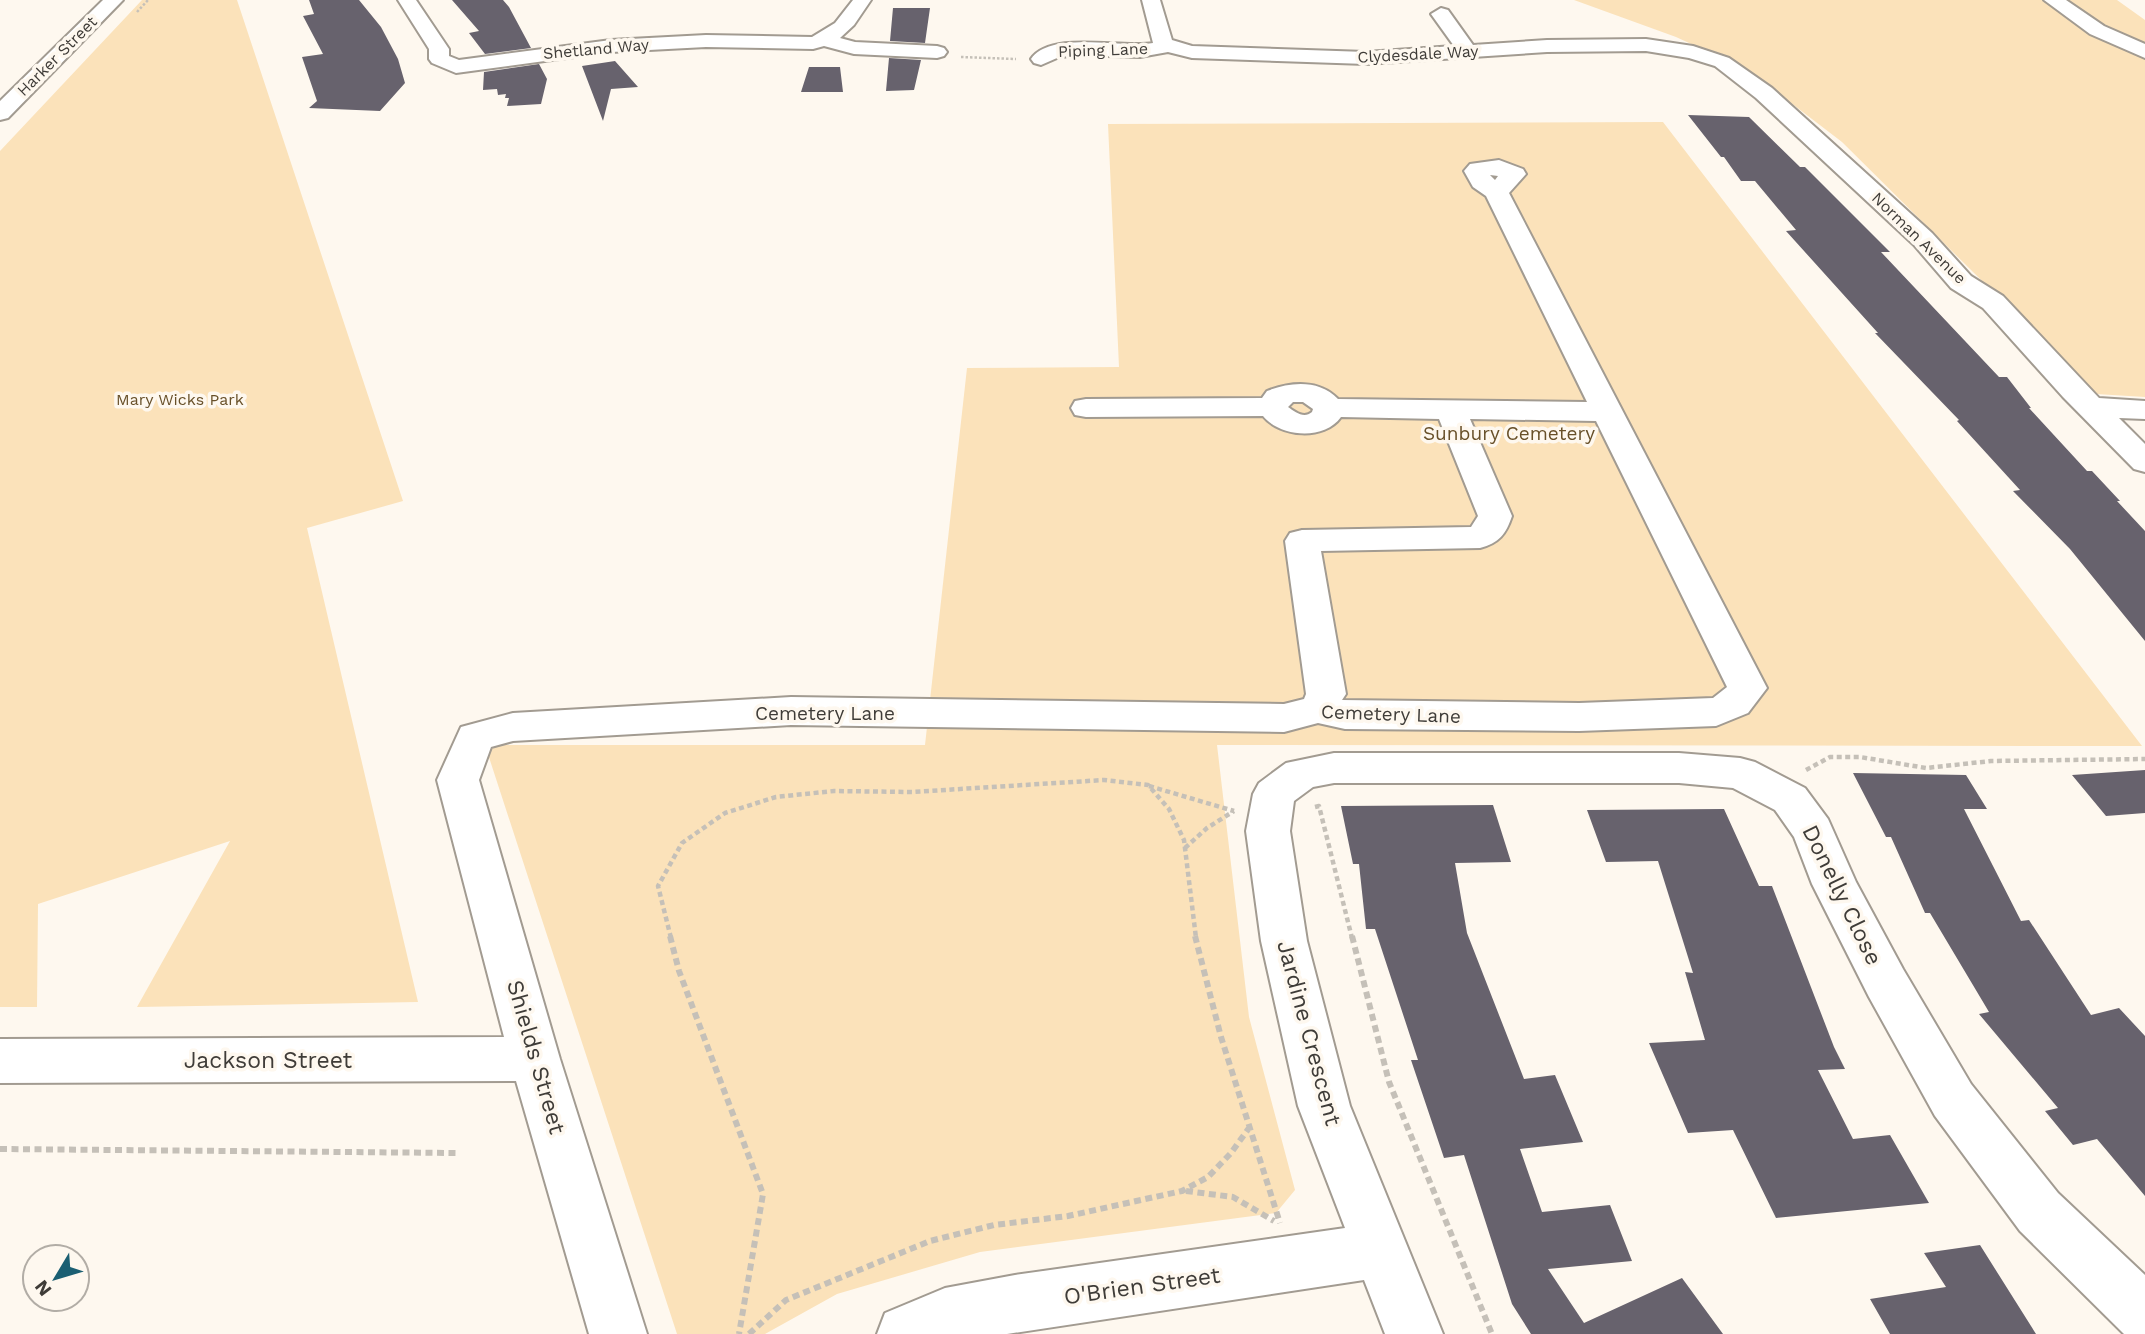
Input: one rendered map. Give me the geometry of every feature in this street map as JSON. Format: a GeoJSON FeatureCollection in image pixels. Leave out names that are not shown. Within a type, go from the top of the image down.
{"type":"FeatureCollection","features":[{"type":"Feature","properties":{"kind":"street","name":"Harker Street"},"geometry":{"type":"LineString","coordinates":[[0,113],[114,0]]}},
{"type":"Feature","properties":{"kind":"street","name":"Shetland Way"},"geometry":{"type":"LineString","coordinates":[[407,0],[439,49],[439,59],[456,67],[611,46],[706,41],[795,44],[824,40],[854,48],[937,52]]}},
{"type":"Feature","properties":{"kind":"street"},"geometry":{"type":"LineString","coordinates":[[824,40],[839,32],[862,0]]}},
{"type":"Feature","properties":{"kind":"street"},"geometry":{"type":"LineString","coordinates":[[1151,0],[1163,43],[1168,46]]}},
{"type":"Feature","properties":{"kind":"street"},"geometry":{"type":"LineString","coordinates":[[2053,0],[2097,30],[2145,52]]}},
{"type":"Feature","properties":{"kind":"street"},"geometry":{"type":"LineString","coordinates":[[1419,14],[1451,14],[1468,52]]}},
{"type":"Feature","properties":{"kind":"street","name":"Clydesdale Way"},"geometry":{"type":"LineString","coordinates":[[1168,46],[1192,52],[1366,58],[1547,46],[1669,47]]}},
{"type":"Feature","properties":{"kind":"street","name":"Piping Lane"},"geometry":{"type":"LineString","coordinates":[[1041,59],[1049,52],[1064,50],[1142,51],[1168,46]]}},
{"type":"Feature","properties":{"kind":"street","name":"Norman Avenue"},"geometry":{"type":"LineString","coordinates":[[1669,47],[1722,62],[1764,93],[1923,239],[1961,282],[1993,302],[2145,462]]}},
{"type":"Feature","properties":{"kind":"street"},"geometry":{"type":"LineString","coordinates":[[0,88],[26,87]]}},
{"type":"Feature","properties":{"kind":"street","name":"Cemetery Lane"},"geometry":{"type":"LineString","coordinates":[[458,780],[475,737],[513,727],[791,711],[1284,718],[1318,709],[1345,715],[1579,717],[1716,712],[1730,708],[1740,700],[1747,688],[1496,192]]}},
{"type":"Feature","properties":{"kind":"street"},"geometry":{"type":"LineString","coordinates":[[1086,408],[1272,407],[1280,417],[1298,423],[1318,422],[1325,418],[1329,408],[1606,412]]}},
{"type":"Feature","properties":{"kind":"street"},"geometry":{"type":"LineString","coordinates":[[2091,408],[2145,410]]}},
{"type":"Feature","properties":{"kind":"street"},"geometry":{"type":"LineString","coordinates":[[1318,709],[1326,694],[1302,541],[1480,537],[1490,529],[1495,516],[1451,411]]}},
{"type":"Feature","properties":{"kind":"street","name":"Donelly Close"},"geometry":{"type":"LineString","coordinates":[[1301,774],[1334,768],[1679,768],[1740,773],[1790,799],[1813,831],[1834,884],[1879,971],[1953,1100],[2039,1212],[2145,1314]]}},
{"type":"Feature","properties":{"kind":"street","name":"Jardine Crescent"},"geometry":{"type":"LineString","coordinates":[[1301,774],[1252,814],[1268,831],[1284,940],[1324,1106],[1414,1334]]}},
{"type":"Feature","properties":{"kind":"street","name":"Shields Street"},"geometry":{"type":"LineString","coordinates":[[458,780],[535,1059],[618,1334]]}},
{"type":"Feature","properties":{"kind":"street","name":"Jackson Street"},"geometry":{"type":"LineString","coordinates":[[0,1061],[535,1059]]}},
{"type":"Feature","properties":{"kind":"street","name":"O'Brien Street"},"geometry":{"type":"LineString","coordinates":[[906,1334],[945,1317],[1015,1304],[1381,1250]]}},
{"type":"Feature","properties":{"kind":"path"},"geometry":{"type":"LineString","coordinates":[[937,52],[934,60],[975,57],[1041,59]]}},
{"type":"Feature","properties":{"kind":"path"},"geometry":{"type":"LineString","coordinates":[[1778,793],[1816,763],[1830,757],[1860,757],[1926,768],[1991,761],[2145,759]]}},
{"type":"Feature","properties":{"kind":"path"},"geometry":{"type":"LineString","coordinates":[[739,1334],[762,1194],[679,971],[658,886],[682,843],[725,813],[776,797],[834,791],[912,792],[1104,779],[1148,785],[1252,814]]}},
{"type":"Feature","properties":{"kind":"path"},"geometry":{"type":"LineString","coordinates":[[749,1334],[786,1300],[930,1241],[994,1225],[1068,1216],[1182,1191],[1219,1191],[1247,1201],[1281,1226],[1221,1037],[1194,931],[1184,840],[1169,809],[1148,785]]}},
{"type":"Feature","properties":{"kind":"path"},"geometry":{"type":"LineString","coordinates":[[1184,848],[1207,828],[1252,814],[1319,806],[1389,1082],[1492,1334]]}},
{"type":"Feature","properties":{"kind":"path"},"geometry":{"type":"LineString","coordinates":[[1182,1191],[1208,1177],[1231,1153],[1249,1128]]}},
{"type":"Feature","properties":{"kind":"path"},"geometry":{"type":"LineString","coordinates":[[0,1149],[458,1153]]}},
{"type":"Feature","properties":{"kind":"green space","name":"Mary Wicks Park"},"geometry":{"type":"Polygon","coordinates":[[[142,0],[237,0],[403,501],[307,528],[418,1002],[137,1007],[230,841],[38,904],[37,1007],[0,1007],[0,151],[142,0]]]}},
{"type":"Feature","properties":{"kind":"green space"},"geometry":{"type":"Polygon","coordinates":[[[1574,0],[2117,0],[2145,20],[2145,397],[2096,394],[1842,142],[1748,70],[1676,37],[1574,0]]]}},
{"type":"Feature","properties":{"kind":"green space","name":"Sunbury Cemetery"},"geometry":{"type":"Polygon","coordinates":[[[1663,122],[2142,746],[1217,745],[1249,1017],[1295,1190],[1276,1213],[980,1252],[837,1294],[765,1334],[677,1334],[485,745],[925,745],[967,368],[1119,367],[1108,124],[1663,122]]]}},
{"type":"Feature","properties":{"kind":"building"},"geometry":{"type":"Polygon","coordinates":[[[309,0],[359,0],[381,27],[398,59],[405,83],[380,111],[309,108],[317,101],[302,57],[323,54],[303,16],[314,14],[309,0]]]}},
{"type":"Feature","properties":{"kind":"building"},"geometry":{"type":"Polygon","coordinates":[[[452,0],[503,0],[531,48],[485,54],[469,33],[479,31],[452,0]]]}},
{"type":"Feature","properties":{"kind":"building"},"geometry":{"type":"Polygon","coordinates":[[[893,8],[930,8],[925,43],[890,41],[893,8]]]}},
{"type":"Feature","properties":{"kind":"building"},"geometry":{"type":"Polygon","coordinates":[[[889,58],[921,60],[914,90],[886,91],[889,58]]]}},
{"type":"Feature","properties":{"kind":"building"},"geometry":{"type":"Polygon","coordinates":[[[615,61],[638,87],[611,89],[603,121],[582,66],[615,61]]]}},
{"type":"Feature","properties":{"kind":"building"},"geometry":{"type":"Polygon","coordinates":[[[539,64],[547,79],[541,104],[507,106],[509,98],[505,98],[506,94],[498,95],[497,89],[483,90],[484,72],[539,64]]]}},
{"type":"Feature","properties":{"kind":"building"},"geometry":{"type":"Polygon","coordinates":[[[809,67],[840,67],[843,92],[801,92],[809,67]]]}},
{"type":"Feature","properties":{"kind":"building"},"geometry":{"type":"Polygon","coordinates":[[[1688,115],[1749,117],[1800,167],[1805,167],[1890,252],[1881,252],[1999,377],[2007,377],[2029,408],[2087,471],[2092,471],[2120,501],[2117,501],[2145,531],[2145,641],[2070,549],[2013,491],[2020,490],[1957,421],[1959,420],[1875,333],[1878,333],[1786,231],[1796,230],[1755,181],[1741,181],[1688,115]]]}},
{"type":"Feature","properties":{"kind":"building"},"geometry":{"type":"Polygon","coordinates":[[[2145,770],[2145,813],[2106,816],[2072,775],[2145,770]]]}},
{"type":"Feature","properties":{"kind":"building"},"geometry":{"type":"Polygon","coordinates":[[[1853,773],[1966,775],[1987,809],[1964,809],[2021,921],[2029,920],[2091,1015],[2119,1008],[2145,1036],[2145,1196],[2097,1139],[2073,1145],[2045,1111],[2058,1108],[1979,1014],[1989,1012],[1930,913],[1925,913],[1891,837],[1886,837],[1853,773]]]}},
{"type":"Feature","properties":{"kind":"building"},"geometry":{"type":"Polygon","coordinates":[[[1493,805],[1511,862],[1455,863],[1467,933],[1524,1079],[1555,1075],[1583,1142],[1520,1149],[1542,1212],[1610,1205],[1632,1261],[1548,1269],[1584,1323],[1682,1278],[1723,1334],[1531,1334],[1512,1304],[1464,1155],[1444,1158],[1411,1060],[1418,1060],[1375,929],[1366,929],[1359,864],[1353,864],[1341,806],[1493,805]]]}},
{"type":"Feature","properties":{"kind":"building"},"geometry":{"type":"Polygon","coordinates":[[[1724,809],[1759,886],[1772,886],[1845,1069],[1818,1070],[1853,1139],[1890,1135],[1929,1203],[1776,1218],[1733,1130],[1688,1133],[1649,1043],[1705,1040],[1685,972],[1693,973],[1658,861],[1606,862],[1587,810],[1724,809]]]}},
{"type":"Feature","properties":{"kind":"building"},"geometry":{"type":"Polygon","coordinates":[[[1980,1245],[2036,1334],[1890,1334],[1870,1299],[1946,1287],[1924,1253],[1980,1245]]]}}]}
